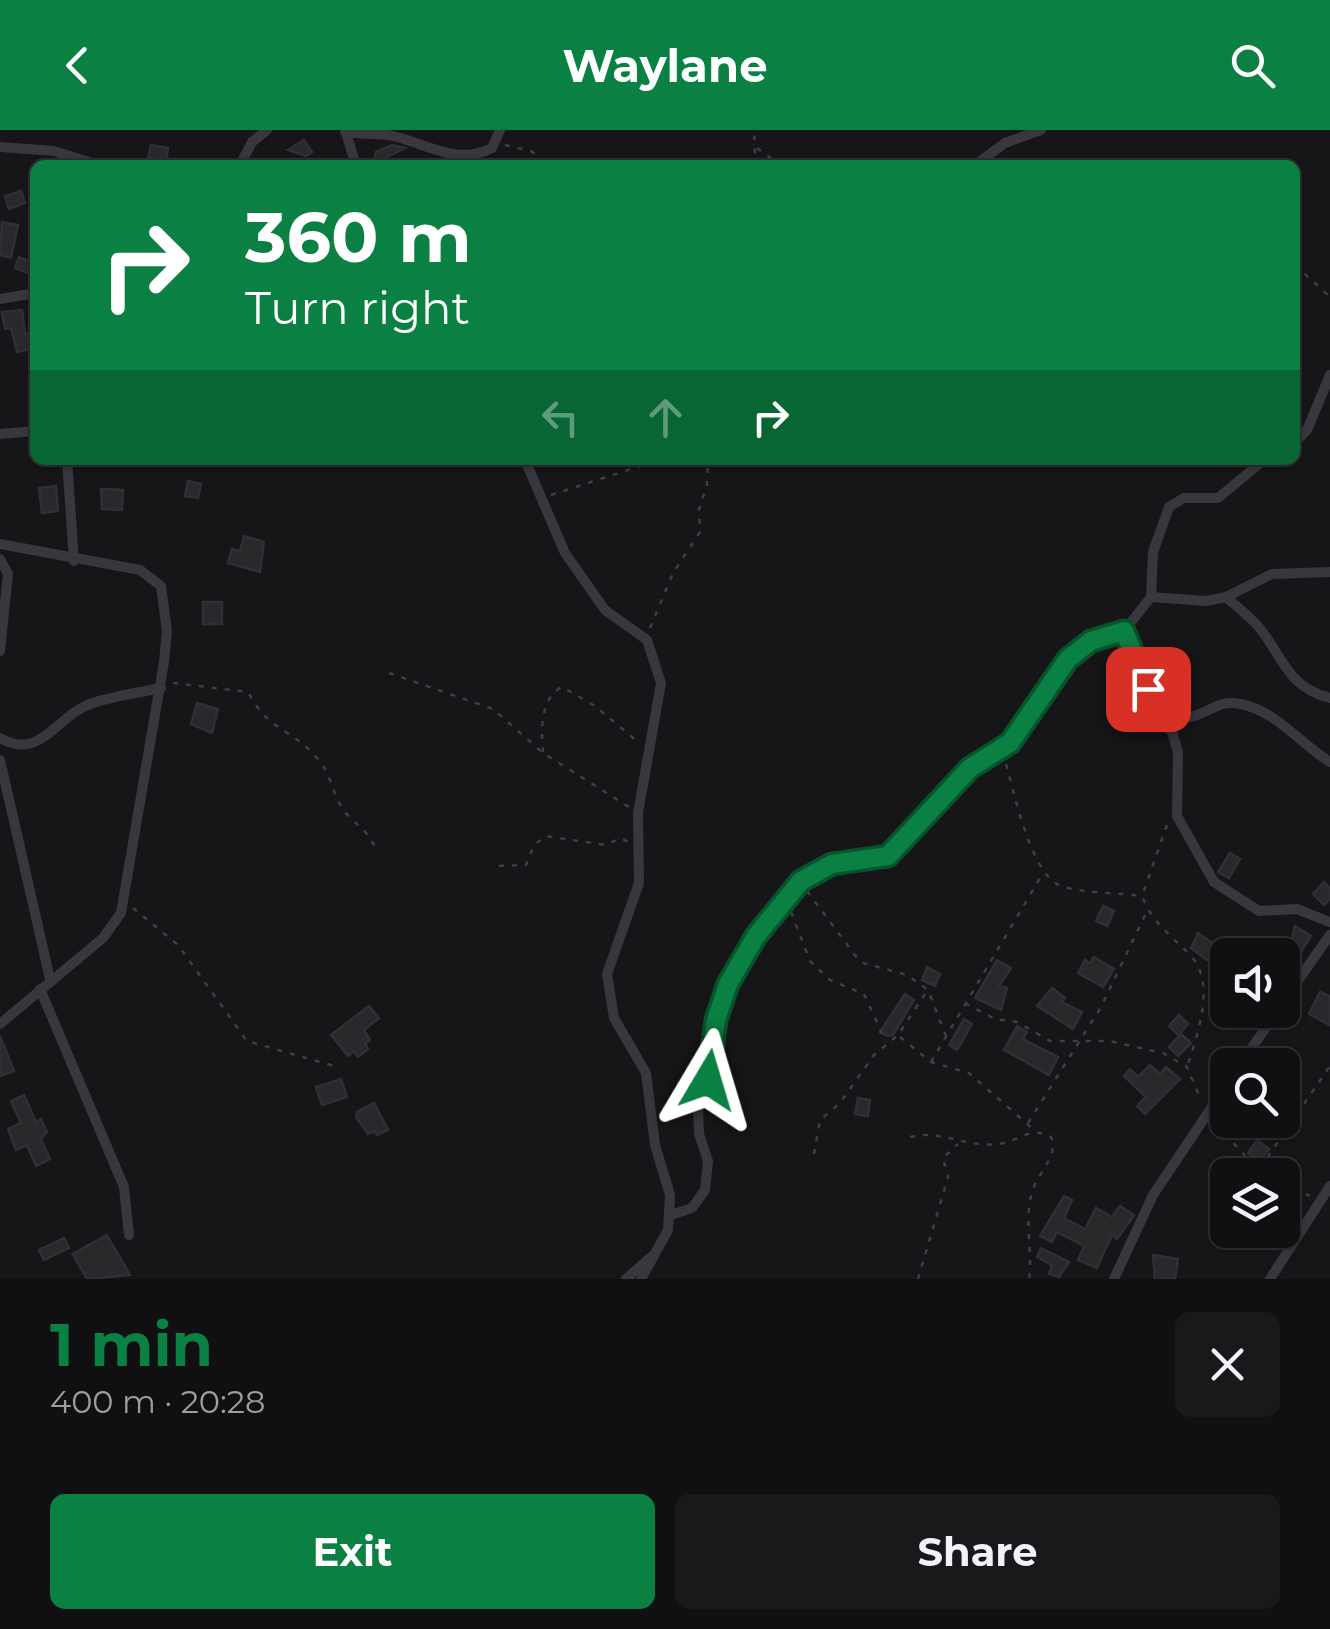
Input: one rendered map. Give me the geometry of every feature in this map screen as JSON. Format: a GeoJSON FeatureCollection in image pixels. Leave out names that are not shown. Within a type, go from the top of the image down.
{"type":"FeatureCollection","features":[{"type":"Feature","properties":{"kind":"street"},"geometry":{"type":"LineString","coordinates":[[243,160],[252,142],[267,130]]}},
{"type":"Feature","properties":{"kind":"street"},"geometry":{"type":"LineString","coordinates":[[470,160],[496,143],[500,130]]}},
{"type":"Feature","properties":{"kind":"street"},"geometry":{"type":"LineString","coordinates":[[981,160],[1006,143],[1041,130]]}},
{"type":"Feature","properties":{"kind":"street"},"geometry":{"type":"LineString","coordinates":[[345,131],[366,137],[392,135],[466,160]]}},
{"type":"Feature","properties":{"kind":"street"},"geometry":{"type":"LineString","coordinates":[[345,131],[354,160]]}},
{"type":"Feature","properties":{"kind":"street"},"geometry":{"type":"LineString","coordinates":[[0,147],[54,150],[83,160]]}},
{"type":"Feature","properties":{"kind":"street"},"geometry":{"type":"LineString","coordinates":[[0,299],[30,294]]}},
{"type":"Feature","properties":{"kind":"street"},"geometry":{"type":"LineString","coordinates":[[1300,437],[1307,430],[1330,375]]}},
{"type":"Feature","properties":{"kind":"street"},"geometry":{"type":"LineString","coordinates":[[0,434],[30,431]]}},
{"type":"Feature","properties":{"kind":"street"},"geometry":{"type":"LineString","coordinates":[[68,465],[74,561]]}},
{"type":"Feature","properties":{"kind":"street"},"geometry":{"type":"LineString","coordinates":[[527,465],[553,530],[588,589],[617,621],[647,640],[661,683],[638,813],[638,883],[610,956],[606,993],[614,1018],[646,1073],[655,1146],[671,1215],[646,1277]]}},
{"type":"Feature","properties":{"kind":"street"},"geometry":{"type":"LineString","coordinates":[[671,1215],[692,1208],[709,1177],[697,1116],[711,1069],[720,1004],[740,959],[801,881],[832,864],[883,858],[970,768],[1002,751],[1068,659],[1091,641],[1124,631],[1151,597],[1153,552],[1169,506],[1184,498],[1218,498],[1258,465]]}},
{"type":"Feature","properties":{"kind":"street"},"geometry":{"type":"LineString","coordinates":[[0,544],[74,561],[140,570],[160,586],[167,630],[121,913],[102,938],[0,1024]]}},
{"type":"Feature","properties":{"kind":"street"},"geometry":{"type":"LineString","coordinates":[[0,559],[8,574],[0,652]]}},
{"type":"Feature","properties":{"kind":"street"},"geometry":{"type":"LineString","coordinates":[[1151,597],[1186,602],[1226,597],[1272,574],[1330,572]]}},
{"type":"Feature","properties":{"kind":"street"},"geometry":{"type":"LineString","coordinates":[[1226,597],[1257,626],[1291,678],[1311,692],[1330,698]]}},
{"type":"Feature","properties":{"kind":"street"},"geometry":{"type":"LineString","coordinates":[[1124,631],[1154,714],[1175,740],[1179,773],[1176,805],[1209,874],[1224,889],[1259,911],[1297,909],[1330,922]]}},
{"type":"Feature","properties":{"kind":"street"},"geometry":{"type":"LineString","coordinates":[[0,738],[19,746],[33,744],[88,704],[161,685]]}},
{"type":"Feature","properties":{"kind":"street"},"geometry":{"type":"LineString","coordinates":[[1148,689],[1183,718],[1222,702],[1256,708],[1330,762]]}},
{"type":"Feature","properties":{"kind":"street"},"geometry":{"type":"LineString","coordinates":[[0,760],[50,979]]}},
{"type":"Feature","properties":{"kind":"street"},"geometry":{"type":"LineString","coordinates":[[1300,978],[1330,935]]}},
{"type":"Feature","properties":{"kind":"street"},"geometry":{"type":"LineString","coordinates":[[40,988],[124,1187],[129,1236]]}},
{"type":"Feature","properties":{"kind":"street"},"geometry":{"type":"LineString","coordinates":[[1114,1279],[1153,1195],[1210,1107]]}},
{"type":"Feature","properties":{"kind":"street"},"geometry":{"type":"LineString","coordinates":[[1270,1279],[1330,1186]]}},
{"type":"Feature","properties":{"kind":"street"},"geometry":{"type":"LineString","coordinates":[[626,1279],[655,1253]]}},
{"type":"Feature","properties":{"kind":"path"},"geometry":{"type":"LineString","coordinates":[[751,160],[756,147],[754,130]]}},
{"type":"Feature","properties":{"kind":"path"},"geometry":{"type":"LineString","coordinates":[[496,143],[531,151],[542,160]]}},
{"type":"Feature","properties":{"kind":"path"},"geometry":{"type":"LineString","coordinates":[[756,147],[773,160]]}},
{"type":"Feature","properties":{"kind":"path"},"geometry":{"type":"LineString","coordinates":[[1300,270],[1330,297]]}},
{"type":"Feature","properties":{"kind":"path"},"geometry":{"type":"LineString","coordinates":[[542,498],[643,465]]}},
{"type":"Feature","properties":{"kind":"path"},"geometry":{"type":"LineString","coordinates":[[647,640],[673,573],[700,532],[698,510],[707,485],[708,465]]}},
{"type":"Feature","properties":{"kind":"path"},"geometry":{"type":"LineString","coordinates":[[389,673],[492,709],[544,752],[638,813]]}},
{"type":"Feature","properties":{"kind":"path"},"geometry":{"type":"LineString","coordinates":[[161,685],[248,692],[269,724],[308,748],[329,771],[344,810],[364,828],[375,850]]}},
{"type":"Feature","properties":{"kind":"path"},"geometry":{"type":"LineString","coordinates":[[544,752],[547,702],[562,687],[595,706],[650,752]]}},
{"type":"Feature","properties":{"kind":"path"},"geometry":{"type":"LineString","coordinates":[[1002,751],[1044,872],[1063,887],[1142,896]]}},
{"type":"Feature","properties":{"kind":"path"},"geometry":{"type":"LineString","coordinates":[[1176,805],[1142,896],[1148,909],[1202,975],[1200,1023],[1188,1067]]}},
{"type":"Feature","properties":{"kind":"path"},"geometry":{"type":"LineString","coordinates":[[499,866],[526,865],[534,845],[546,836],[605,845],[621,838],[638,848]]}},
{"type":"Feature","properties":{"kind":"path"},"geometry":{"type":"LineString","coordinates":[[932,1062],[1044,872]]}},
{"type":"Feature","properties":{"kind":"path"},"geometry":{"type":"LineString","coordinates":[[801,881],[860,962],[907,975],[928,990],[946,1036]]}},
{"type":"Feature","properties":{"kind":"path"},"geometry":{"type":"LineString","coordinates":[[124,900],[178,945],[247,1041],[334,1066]]}},
{"type":"Feature","properties":{"kind":"path"},"geometry":{"type":"LineString","coordinates":[[785,902],[810,961],[830,980],[864,994],[888,1044]]}},
{"type":"Feature","properties":{"kind":"path"},"geometry":{"type":"LineString","coordinates":[[1028,1123],[1080,1041],[1148,909]]}},
{"type":"Feature","properties":{"kind":"path"},"geometry":{"type":"LineString","coordinates":[[814,1154],[820,1120],[898,1035],[928,990]]}},
{"type":"Feature","properties":{"kind":"path"},"geometry":{"type":"LineString","coordinates":[[966,1003],[995,1018],[1017,1022],[1050,1041],[1109,1041],[1163,1052],[1188,1067],[1221,1132],[1249,1158]]}},
{"type":"Feature","properties":{"kind":"path"},"geometry":{"type":"LineString","coordinates":[[898,1035],[932,1062],[969,1073],[1036,1131],[1051,1136],[1054,1143],[1028,1208],[1029,1279]]}},
{"type":"Feature","properties":{"kind":"path"},"geometry":{"type":"LineString","coordinates":[[1267,1158],[1330,1066]]}},
{"type":"Feature","properties":{"kind":"path"},"geometry":{"type":"LineString","coordinates":[[910,1137],[937,1133],[960,1143],[996,1145],[1036,1131]]}},
{"type":"Feature","properties":{"kind":"path"},"geometry":{"type":"LineString","coordinates":[[918,1279],[948,1178],[943,1158],[960,1143]]}},
{"type":"Feature","properties":{"kind":"path"},"geometry":{"type":"LineString","coordinates":[[1300,1191],[1321,1199]]}},
{"type":"Feature","properties":{"kind":"building"},"geometry":{"type":"Polygon","coordinates":[[[304,140],[312,152],[306,156],[288,150],[304,140]]]}},
{"type":"Feature","properties":{"kind":"building"},"geometry":{"type":"Polygon","coordinates":[[[151,145],[168,148],[166,160],[148,157],[151,145]]]}},
{"type":"Feature","properties":{"kind":"building"},"geometry":{"type":"Polygon","coordinates":[[[392,145],[405,148],[381,160],[374,160],[376,152],[392,145]]]}},
{"type":"Feature","properties":{"kind":"building"},"geometry":{"type":"Polygon","coordinates":[[[21,191],[25,203],[9,209],[5,196],[21,191]]]}},
{"type":"Feature","properties":{"kind":"building"},"geometry":{"type":"Polygon","coordinates":[[[2,222],[18,225],[11,258],[0,255],[2,222]]]}},
{"type":"Feature","properties":{"kind":"building"},"geometry":{"type":"Polygon","coordinates":[[[19,257],[30,261],[30,274],[15,268],[19,257]]]}},
{"type":"Feature","properties":{"kind":"building"},"geometry":{"type":"Polygon","coordinates":[[[22,310],[25,334],[30,333],[30,349],[17,352],[11,328],[5,329],[2,312],[22,310]]]}},
{"type":"Feature","properties":{"kind":"building"},"geometry":{"type":"Polygon","coordinates":[[[188,481],[201,484],[198,498],[185,496],[188,481]]]}},
{"type":"Feature","properties":{"kind":"building"},"geometry":{"type":"Polygon","coordinates":[[[56,486],[58,511],[42,513],[39,488],[56,486]]]}},
{"type":"Feature","properties":{"kind":"building"},"geometry":{"type":"Polygon","coordinates":[[[101,489],[123,490],[122,510],[102,509],[101,489]]]}},
{"type":"Feature","properties":{"kind":"building"},"geometry":{"type":"Polygon","coordinates":[[[244,536],[264,542],[260,572],[228,563],[232,549],[240,552],[244,536]]]}},
{"type":"Feature","properties":{"kind":"building"},"geometry":{"type":"Polygon","coordinates":[[[203,602],[222,602],[222,624],[203,624],[203,602]]]}},
{"type":"Feature","properties":{"kind":"building"},"geometry":{"type":"Polygon","coordinates":[[[197,703],[218,709],[212,733],[191,724],[197,703]]]}},
{"type":"Feature","properties":{"kind":"building"},"geometry":{"type":"Polygon","coordinates":[[[1230,853],[1240,859],[1229,878],[1218,872],[1230,853]]]}},
{"type":"Feature","properties":{"kind":"building"},"geometry":{"type":"Polygon","coordinates":[[[1324,882],[1330,888],[1330,899],[1324,905],[1313,894],[1324,882]]]}},
{"type":"Feature","properties":{"kind":"building"},"geometry":{"type":"Polygon","coordinates":[[[1103,906],[1114,911],[1107,926],[1096,921],[1103,906]]]}},
{"type":"Feature","properties":{"kind":"building"},"geometry":{"type":"Polygon","coordinates":[[[1295,926],[1311,936],[1302,950],[1300,938],[1292,938],[1295,926]]]}},
{"type":"Feature","properties":{"kind":"building"},"geometry":{"type":"Polygon","coordinates":[[[1198,933],[1210,941],[1210,956],[1207,960],[1191,948],[1198,933]]]}},
{"type":"Feature","properties":{"kind":"building"},"geometry":{"type":"Polygon","coordinates":[[[1094,957],[1114,969],[1103,987],[1078,973],[1085,960],[1090,963],[1094,957]]]}},
{"type":"Feature","properties":{"kind":"building"},"geometry":{"type":"Polygon","coordinates":[[[997,960],[1011,968],[999,986],[1007,988],[1001,1010],[975,998],[997,960]]]}},
{"type":"Feature","properties":{"kind":"building"},"geometry":{"type":"Polygon","coordinates":[[[927,967],[940,974],[935,986],[922,980],[927,967]]]}},
{"type":"Feature","properties":{"kind":"building"},"geometry":{"type":"Polygon","coordinates":[[[1052,988],[1065,998],[1062,1002],[1082,1012],[1073,1029],[1037,1006],[1052,988]]]}},
{"type":"Feature","properties":{"kind":"building"},"geometry":{"type":"Polygon","coordinates":[[[1320,992],[1330,996],[1330,1025],[1309,1014],[1320,992]]]}},
{"type":"Feature","properties":{"kind":"building"},"geometry":{"type":"Polygon","coordinates":[[[905,994],[914,1000],[893,1035],[887,1036],[880,1032],[905,994]]]}},
{"type":"Feature","properties":{"kind":"building"},"geometry":{"type":"Polygon","coordinates":[[[369,1006],[379,1018],[364,1030],[370,1040],[365,1044],[368,1049],[358,1057],[354,1051],[348,1056],[331,1035],[369,1006]]]}},
{"type":"Feature","properties":{"kind":"building"},"geometry":{"type":"Polygon","coordinates":[[[1179,1015],[1188,1024],[1178,1035],[1169,1026],[1179,1015]]]}},
{"type":"Feature","properties":{"kind":"building"},"geometry":{"type":"Polygon","coordinates":[[[964,1019],[972,1024],[957,1050],[949,1045],[964,1019]]]}},
{"type":"Feature","properties":{"kind":"building"},"geometry":{"type":"Polygon","coordinates":[[[1017,1026],[1027,1032],[1023,1039],[1058,1057],[1049,1075],[1004,1050],[1017,1026]]]}},
{"type":"Feature","properties":{"kind":"building"},"geometry":{"type":"Polygon","coordinates":[[[1181,1034],[1191,1043],[1178,1056],[1169,1047],[1181,1034]]]}},
{"type":"Feature","properties":{"kind":"building"},"geometry":{"type":"Polygon","coordinates":[[[0,1036],[14,1071],[0,1076],[0,1036]]]}},
{"type":"Feature","properties":{"kind":"building"},"geometry":{"type":"Polygon","coordinates":[[[1150,1065],[1160,1074],[1166,1067],[1180,1079],[1145,1114],[1137,1106],[1146,1097],[1124,1076],[1130,1069],[1138,1077],[1150,1065]]]}},
{"type":"Feature","properties":{"kind":"building"},"geometry":{"type":"Polygon","coordinates":[[[341,1079],[347,1097],[322,1105],[316,1087],[341,1079]]]}},
{"type":"Feature","properties":{"kind":"building"},"geometry":{"type":"Polygon","coordinates":[[[24,1095],[36,1122],[41,1119],[47,1132],[41,1139],[50,1159],[36,1166],[27,1145],[16,1150],[8,1129],[21,1123],[11,1101],[24,1095]]]}},
{"type":"Feature","properties":{"kind":"building"},"geometry":{"type":"Polygon","coordinates":[[[858,1098],[870,1100],[868,1116],[855,1114],[858,1098]]]}},
{"type":"Feature","properties":{"kind":"building"},"geometry":{"type":"Polygon","coordinates":[[[374,1103],[388,1130],[377,1135],[375,1131],[368,1134],[356,1117],[357,1112],[374,1103]]]}},
{"type":"Feature","properties":{"kind":"building"},"geometry":{"type":"Polygon","coordinates":[[[1257,1140],[1269,1149],[1262,1158],[1248,1153],[1257,1140]]]}},
{"type":"Feature","properties":{"kind":"building"},"geometry":{"type":"Polygon","coordinates":[[[1064,1196],[1072,1200],[1064,1218],[1085,1229],[1096,1208],[1112,1217],[1120,1206],[1134,1215],[1117,1239],[1112,1235],[1097,1268],[1078,1260],[1084,1246],[1057,1232],[1052,1242],[1040,1236],[1064,1196]]]}},
{"type":"Feature","properties":{"kind":"building"},"geometry":{"type":"Polygon","coordinates":[[[107,1235],[130,1275],[87,1279],[73,1254],[107,1235]]]}},
{"type":"Feature","properties":{"kind":"building"},"geometry":{"type":"Polygon","coordinates":[[[64,1238],[69,1248],[44,1260],[39,1250],[64,1238]]]}},
{"type":"Feature","properties":{"kind":"building"},"geometry":{"type":"Polygon","coordinates":[[[1041,1248],[1069,1262],[1059,1277],[1049,1274],[1052,1265],[1037,1257],[1041,1248]]]}},
{"type":"Feature","properties":{"kind":"building"},"geometry":{"type":"Polygon","coordinates":[[[1153,1255],[1178,1259],[1175,1279],[1155,1279],[1153,1255]]]}},
{"type":"Feature","properties":{"kind":"route"},"geometry":{"type":"LineString","coordinates":[[708,1080],[716,1020],[728,984],[756,936],[801,881],[832,864],[888,856],[970,768],[1010,743],[1068,659],[1091,641],[1124,631],[1137,654],[1148,689]]}}]}
